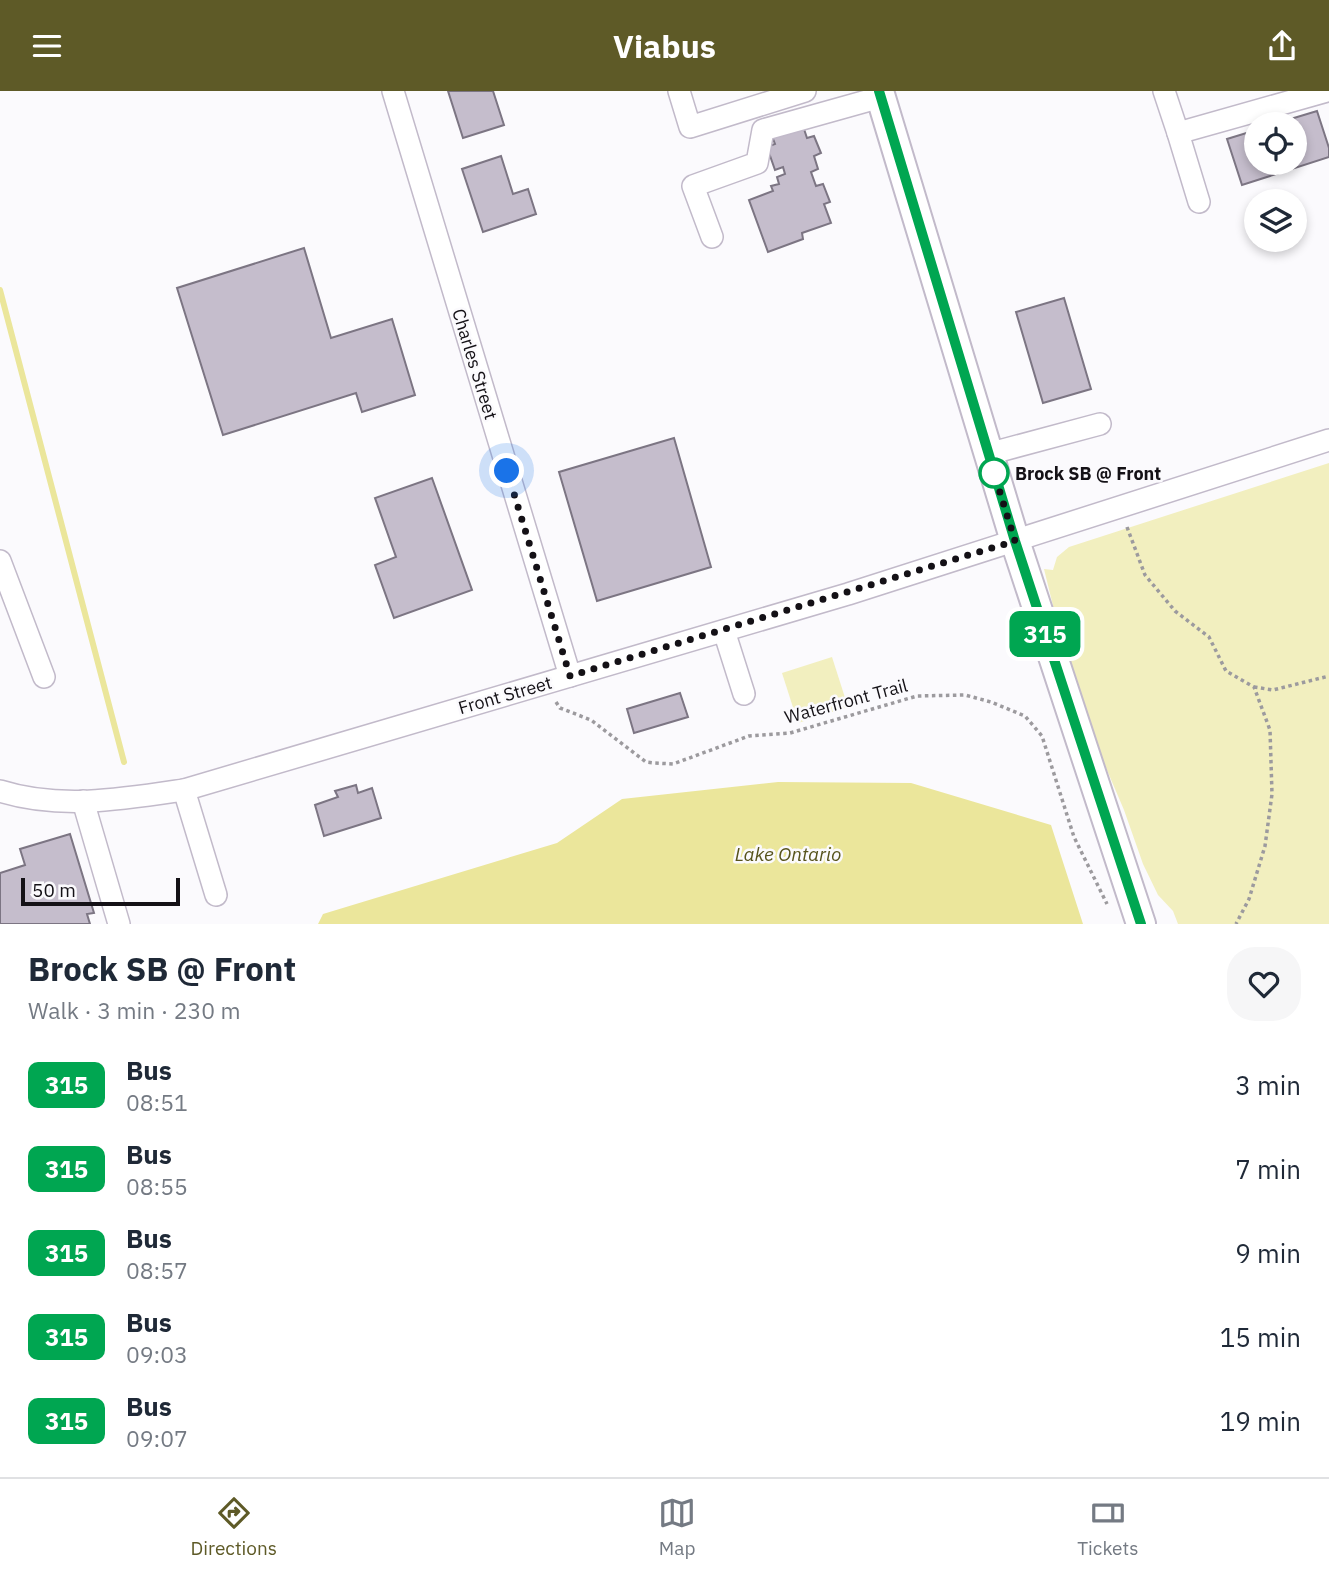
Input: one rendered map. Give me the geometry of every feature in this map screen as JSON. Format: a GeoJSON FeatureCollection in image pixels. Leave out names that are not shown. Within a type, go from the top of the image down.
{"type":"FeatureCollection","features":[{"type":"Feature","properties":{"kind":"main road"},"geometry":{"type":"LineString","coordinates":[[880,94],[1015,541],[1141,924]]}},
{"type":"Feature","properties":{"kind":"street","name":"Charles Street"},"geometry":{"type":"LineString","coordinates":[[393,91],[570,676]]}},
{"type":"Feature","properties":{"kind":"street"},"geometry":{"type":"LineString","coordinates":[[679,91],[690,127],[805,91]]}},
{"type":"Feature","properties":{"kind":"street"},"geometry":{"type":"LineString","coordinates":[[1164,91],[1199,202]]}},
{"type":"Feature","properties":{"kind":"street"},"geometry":{"type":"LineString","coordinates":[[1178,133],[1327,91]]}},
{"type":"Feature","properties":{"kind":"street"},"geometry":{"type":"LineString","coordinates":[[712,237],[694,186],[757,163],[763,129],[880,94]]}},
{"type":"Feature","properties":{"kind":"street"},"geometry":{"type":"LineString","coordinates":[[988,454],[1100,424]]}},
{"type":"Feature","properties":{"kind":"street","name":"Front Street"},"geometry":{"type":"LineString","coordinates":[[0,791],[59,803],[129,798],[184,790],[724,631],[1329,440]]}},
{"type":"Feature","properties":{"kind":"street"},"geometry":{"type":"LineString","coordinates":[[0,561],[8,606],[44,677]]}},
{"type":"Feature","properties":{"kind":"street"},"geometry":{"type":"LineString","coordinates":[[724,631],[744,694]]}},
{"type":"Feature","properties":{"kind":"street"},"geometry":{"type":"LineString","coordinates":[[184,790],[216,895]]}},
{"type":"Feature","properties":{"kind":"street"},"geometry":{"type":"LineString","coordinates":[[83,801],[119,924]]}},
{"type":"Feature","properties":{"kind":"path"},"geometry":{"type":"LineString","coordinates":[[1127,525],[1136,556],[1154,588],[1175,611],[1209,637],[1226,671],[1254,687],[1273,690],[1329,676]]}},
{"type":"Feature","properties":{"kind":"path"},"geometry":{"type":"LineString","coordinates":[[1237,924],[1257,876],[1265,846],[1272,794],[1272,739],[1254,687]]}},
{"type":"Feature","properties":{"kind":"path","name":"Waterfront Trail"},"geometry":{"type":"LineString","coordinates":[[554,698],[560,708],[591,720],[646,762],[673,764],[749,736],[790,733],[917,696],[965,695],[1011,709],[1033,723],[1042,736],[1074,837],[1111,914]]}},
{"type":"Feature","properties":{"kind":"shaded area"},"geometry":{"type":"Polygon","coordinates":[[[1329,463],[1329,924],[1178,924],[1173,911],[1158,895],[1143,864],[1124,810],[1075,695],[1044,569],[1053,570],[1057,557],[1069,547],[1329,463]]]}},
{"type":"Feature","properties":{"kind":"shaded area"},"geometry":{"type":"Polygon","coordinates":[[[832,657],[848,707],[798,723],[782,673],[832,657]]]}},
{"type":"Feature","properties":{"kind":"water","name":"Lake Ontario"},"geometry":{"type":"Polygon","coordinates":[[[778,782],[911,783],[1051,825],[1083,924],[318,924],[323,914],[557,843],[622,799],[778,782]]]}},
{"type":"Feature","properties":{"kind":"building"},"geometry":{"type":"Polygon","coordinates":[[[448,91],[493,91],[504,125],[463,138],[448,91]]]}},
{"type":"Feature","properties":{"kind":"building"},"geometry":{"type":"Polygon","coordinates":[[[1317,111],[1329,148],[1329,157],[1307,164],[1307,114],[1317,111]]]}},
{"type":"Feature","properties":{"kind":"building"},"geometry":{"type":"Polygon","coordinates":[[[801,120],[807,138],[814,136],[821,153],[814,156],[818,169],[811,172],[816,186],[823,184],[830,202],[824,204],[831,223],[802,233],[803,239],[768,252],[749,200],[773,191],[771,186],[779,184],[777,177],[785,174],[783,167],[775,170],[767,147],[775,144],[770,131],[801,120]]]}},
{"type":"Feature","properties":{"kind":"building"},"geometry":{"type":"Polygon","coordinates":[[[1244,134],[1244,175],[1273,175],[1242,185],[1227,139],[1244,134]]]}},
{"type":"Feature","properties":{"kind":"building"},"geometry":{"type":"Polygon","coordinates":[[[501,156],[513,194],[528,189],[536,214],[483,232],[462,169],[501,156]]]}},
{"type":"Feature","properties":{"kind":"building"},"geometry":{"type":"Polygon","coordinates":[[[304,248],[331,338],[392,319],[415,395],[362,412],[356,393],[223,435],[177,288],[304,248]]]}},
{"type":"Feature","properties":{"kind":"building"},"geometry":{"type":"Polygon","coordinates":[[[1064,298],[1091,389],[1043,403],[1016,312],[1064,298]]]}},
{"type":"Feature","properties":{"kind":"building"},"geometry":{"type":"Polygon","coordinates":[[[674,438],[711,567],[597,601],[559,472],[674,438]]]}},
{"type":"Feature","properties":{"kind":"building"},"geometry":{"type":"Polygon","coordinates":[[[432,478],[472,590],[394,618],[375,565],[396,557],[375,498],[432,478]]]}},
{"type":"Feature","properties":{"kind":"building"},"geometry":{"type":"Polygon","coordinates":[[[680,693],[688,717],[634,733],[627,709],[680,693]]]}},
{"type":"Feature","properties":{"kind":"building"},"geometry":{"type":"Polygon","coordinates":[[[356,785],[358,793],[372,788],[381,818],[324,836],[315,805],[338,797],[335,791],[356,785]]]}},
{"type":"Feature","properties":{"kind":"building"},"geometry":{"type":"Polygon","coordinates":[[[70,834],[94,913],[87,914],[90,924],[0,924],[0,873],[25,865],[20,849],[70,834]]]}},
{"type":"Feature","properties":{"kind":"waterway"},"geometry":{"type":"LineString","coordinates":[[0,290],[124,762]]}},
{"type":"Feature","properties":{"kind":"bus line","name":"315"},"geometry":{"type":"LineString","coordinates":[[879,91],[1015,541],[1141,924]]}},
{"type":"Feature","properties":{"kind":"place","name":"Brock SB @ Front"},"geometry":{"type":"Point","coordinates":[994,473]}},
{"type":"Feature","properties":{"kind":"route"},"geometry":{"type":"LineString","coordinates":[[507,471],[570,676],[848,594],[1015,541],[994,473]]}}]}
